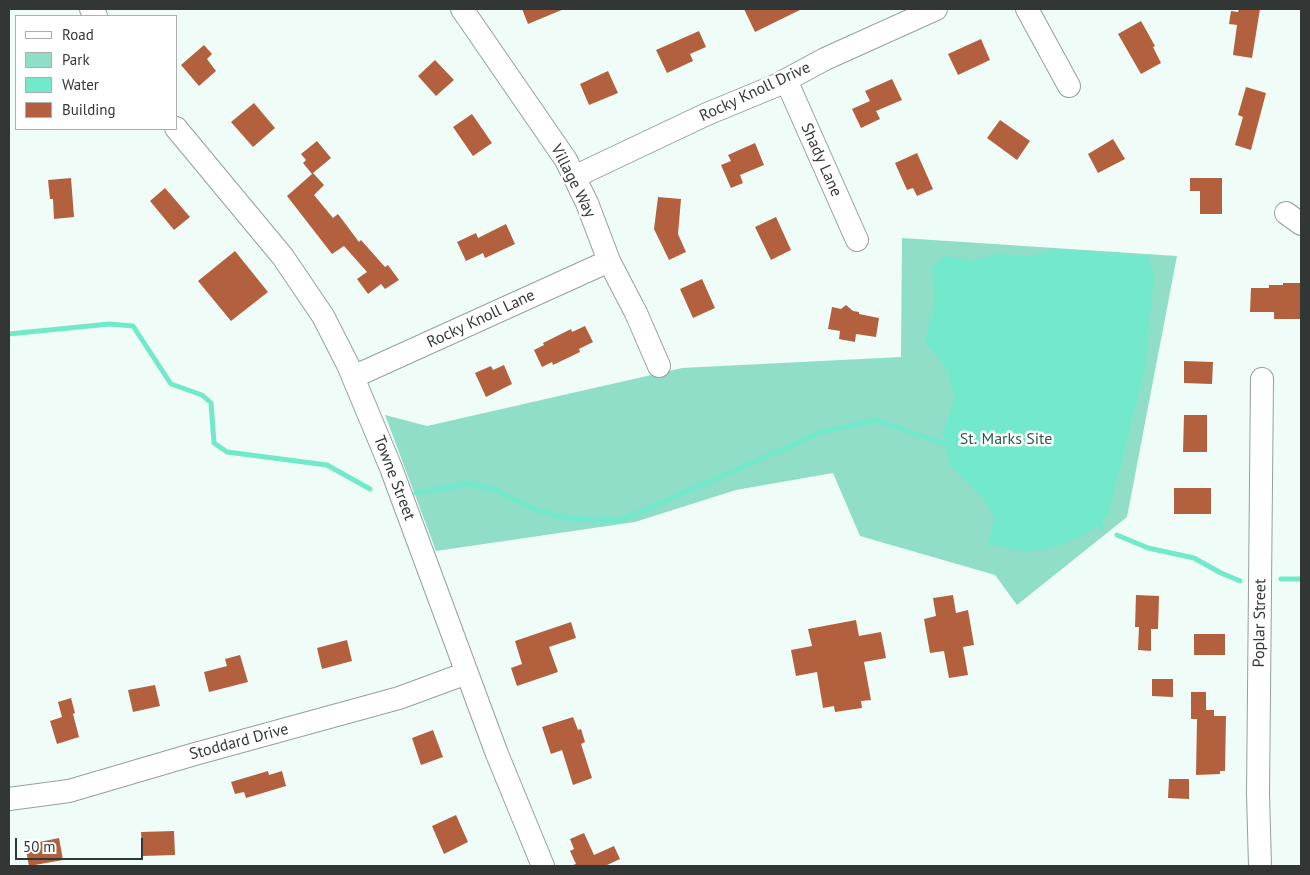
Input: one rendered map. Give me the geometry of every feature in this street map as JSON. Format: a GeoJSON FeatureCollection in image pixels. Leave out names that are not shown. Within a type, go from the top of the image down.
{"type":"FeatureCollection","features":[{"type":"Feature","properties":{"kind":"street","name":"Village Way"},"geometry":{"type":"LineString","coordinates":[[462,9],[566,160],[587,202],[609,261],[636,313],[660,366]]}},
{"type":"Feature","properties":{"kind":"street","name":"Rocky Knoll Drive"},"geometry":{"type":"LineString","coordinates":[[574,177],[936,9]]}},
{"type":"Feature","properties":{"kind":"street"},"geometry":{"type":"LineString","coordinates":[[1027,9],[1069,86]]}},
{"type":"Feature","properties":{"kind":"street","name":"Shady Lane"},"geometry":{"type":"LineString","coordinates":[[786,80],[857,240]]}},
{"type":"Feature","properties":{"kind":"street","name":"Towne Street"},"geometry":{"type":"LineString","coordinates":[[178,130],[283,257],[323,316],[353,377],[391,468],[497,754],[543,866]]}},
{"type":"Feature","properties":{"kind":"street","name":"Rocky Knoll Lane"},"geometry":{"type":"LineString","coordinates":[[353,377],[609,261]]}},
{"type":"Feature","properties":{"kind":"street","name":"Poplar Street"},"geometry":{"type":"LineString","coordinates":[[1260,866],[1258,794],[1262,379]]}},
{"type":"Feature","properties":{"kind":"street","name":"Stoddard Drive"},"geometry":{"type":"LineString","coordinates":[[9,799],[69,791],[399,698],[467,673]]}},
{"type":"Feature","properties":{"kind":"green space","name":"St. Marks Site"},"geometry":{"type":"Polygon","coordinates":[[[902,238],[1177,256],[1127,517],[1017,605],[995,575],[860,536],[833,473],[736,490],[635,522],[436,551],[385,415],[427,426],[682,368],[901,357],[902,238]]]}},
{"type":"Feature","properties":{"kind":"water"},"geometry":{"type":"Polygon","coordinates":[[[1055,249],[1148,256],[1154,274],[1145,370],[1108,516],[1085,534],[1055,547],[1028,551],[988,545],[994,519],[984,500],[949,464],[943,433],[955,397],[946,367],[925,342],[935,299],[932,268],[944,256],[973,261],[996,254],[1032,256],[1055,249]]]}},
{"type":"Feature","properties":{"kind":"building"},"geometry":{"type":"Polygon","coordinates":[[[522,9],[564,9],[528,24],[522,9]]]}},
{"type":"Feature","properties":{"kind":"building"},"geometry":{"type":"Polygon","coordinates":[[[744,9],[802,9],[755,32],[744,9]]]}},
{"type":"Feature","properties":{"kind":"building"},"geometry":{"type":"Polygon","coordinates":[[[1239,9],[1260,9],[1252,58],[1233,55],[1237,25],[1229,24],[1231,11],[1238,12],[1239,9]]]}},
{"type":"Feature","properties":{"kind":"building"},"geometry":{"type":"Polygon","coordinates":[[[1141,21],[1155,46],[1153,47],[1161,63],[1141,74],[1118,34],[1141,21]]]}},
{"type":"Feature","properties":{"kind":"building"},"geometry":{"type":"Polygon","coordinates":[[[699,31],[706,47],[690,54],[693,61],[667,73],[656,50],[699,31]]]}},
{"type":"Feature","properties":{"kind":"building"},"geometry":{"type":"Polygon","coordinates":[[[981,39],[990,60],[958,75],[948,54],[981,39]]]}},
{"type":"Feature","properties":{"kind":"building"},"geometry":{"type":"Polygon","coordinates":[[[204,45],[212,54],[207,59],[216,71],[199,86],[181,65],[204,45]]]}},
{"type":"Feature","properties":{"kind":"building"},"geometry":{"type":"Polygon","coordinates":[[[435,60],[454,80],[436,96],[418,76],[435,60]]]}},
{"type":"Feature","properties":{"kind":"building"},"geometry":{"type":"Polygon","coordinates":[[[608,71],[618,93],[589,105],[580,84],[608,71]]]}},
{"type":"Feature","properties":{"kind":"building"},"geometry":{"type":"Polygon","coordinates":[[[892,79],[902,100],[876,111],[880,119],[861,128],[852,109],[870,101],[865,91],[892,79]]]}},
{"type":"Feature","properties":{"kind":"building"},"geometry":{"type":"Polygon","coordinates":[[[1246,87],[1266,93],[1251,150],[1235,145],[1243,117],[1238,115],[1246,87]]]}},
{"type":"Feature","properties":{"kind":"building"},"geometry":{"type":"Polygon","coordinates":[[[254,103],[275,128],[253,147],[231,122],[254,103]]]}},
{"type":"Feature","properties":{"kind":"building"},"geometry":{"type":"Polygon","coordinates":[[[472,114],[492,143],[473,156],[453,127],[472,114]]]}},
{"type":"Feature","properties":{"kind":"building"},"geometry":{"type":"Polygon","coordinates":[[[1000,120],[1030,141],[1017,160],[987,138],[1000,120]]]}},
{"type":"Feature","properties":{"kind":"building"},"geometry":{"type":"Polygon","coordinates":[[[1113,139],[1125,159],[1098,173],[1088,154],[1113,139]]]}},
{"type":"Feature","properties":{"kind":"building"},"geometry":{"type":"Polygon","coordinates":[[[317,141],[331,158],[313,173],[324,185],[314,195],[333,218],[338,214],[359,242],[361,240],[385,267],[388,265],[399,280],[385,289],[381,284],[368,294],[357,279],[367,272],[344,246],[332,254],[287,196],[312,174],[303,163],[306,160],[301,154],[317,141]]]}},
{"type":"Feature","properties":{"kind":"building"},"geometry":{"type":"Polygon","coordinates":[[[755,143],[764,165],[740,175],[743,183],[731,188],[721,165],[731,161],[728,155],[755,143]]]}},
{"type":"Feature","properties":{"kind":"building"},"geometry":{"type":"Polygon","coordinates":[[[917,153],[933,189],[917,196],[913,188],[907,190],[895,163],[917,153]]]}},
{"type":"Feature","properties":{"kind":"building"},"geometry":{"type":"Polygon","coordinates":[[[71,178],[74,217],[54,219],[53,199],[50,199],[48,180],[71,178]]]}},
{"type":"Feature","properties":{"kind":"building"},"geometry":{"type":"Polygon","coordinates":[[[1190,178],[1222,178],[1222,214],[1200,214],[1200,191],[1190,191],[1190,178]]]}},
{"type":"Feature","properties":{"kind":"building"},"geometry":{"type":"Polygon","coordinates":[[[165,188],[190,217],[174,230],[150,201],[165,188]]]}},
{"type":"Feature","properties":{"kind":"building"},"geometry":{"type":"Polygon","coordinates":[[[658,197],[681,199],[678,234],[686,252],[669,260],[654,229],[658,197]]]}},
{"type":"Feature","properties":{"kind":"building"},"geometry":{"type":"Polygon","coordinates":[[[776,217],[791,250],[771,260],[755,227],[776,217]]]}},
{"type":"Feature","properties":{"kind":"building"},"geometry":{"type":"Polygon","coordinates":[[[506,224],[515,244],[485,258],[483,253],[466,261],[457,242],[476,233],[478,238],[506,224]]]}},
{"type":"Feature","properties":{"kind":"building"},"geometry":{"type":"Polygon","coordinates":[[[235,251],[268,292],[231,321],[198,281],[235,251]]]}},
{"type":"Feature","properties":{"kind":"building"},"geometry":{"type":"Polygon","coordinates":[[[702,279],[715,308],[693,318],[680,289],[702,279]]]}},
{"type":"Feature","properties":{"kind":"building"},"geometry":{"type":"Polygon","coordinates":[[[1283,283],[1301,283],[1301,319],[1274,319],[1274,312],[1250,312],[1251,288],[1269,288],[1269,285],[1283,285],[1283,283]]]}},
{"type":"Feature","properties":{"kind":"building"},"geometry":{"type":"Polygon","coordinates":[[[846,305],[853,311],[859,312],[859,314],[879,318],[876,337],[856,334],[855,342],[839,339],[840,331],[828,329],[832,307],[841,309],[846,305]]]}},
{"type":"Feature","properties":{"kind":"building"},"geometry":{"type":"Polygon","coordinates":[[[585,326],[593,342],[579,349],[580,352],[553,365],[552,362],[542,367],[534,350],[544,345],[543,343],[571,329],[572,332],[585,326]]]}},
{"type":"Feature","properties":{"kind":"building"},"geometry":{"type":"Polygon","coordinates":[[[1184,361],[1213,362],[1212,384],[1184,383],[1184,361]]]}},
{"type":"Feature","properties":{"kind":"building"},"geometry":{"type":"Polygon","coordinates":[[[504,365],[512,384],[486,397],[475,373],[491,366],[493,370],[504,365]]]}},
{"type":"Feature","properties":{"kind":"building"},"geometry":{"type":"Polygon","coordinates":[[[1184,415],[1207,415],[1207,452],[1183,452],[1184,415]]]}},
{"type":"Feature","properties":{"kind":"building"},"geometry":{"type":"Polygon","coordinates":[[[1174,488],[1211,488],[1211,514],[1174,514],[1174,488]]]}},
{"type":"Feature","properties":{"kind":"building"},"geometry":{"type":"Polygon","coordinates":[[[953,595],[956,613],[968,610],[974,645],[963,647],[968,675],[949,678],[944,651],[930,653],[924,619],[936,616],[933,598],[953,595]]]}},
{"type":"Feature","properties":{"kind":"building"},"geometry":{"type":"Polygon","coordinates":[[[1136,595],[1159,596],[1158,629],[1151,629],[1151,651],[1138,650],[1139,627],[1135,627],[1136,595]]]}},
{"type":"Feature","properties":{"kind":"building"},"geometry":{"type":"Polygon","coordinates":[[[856,620],[859,636],[881,632],[886,658],[864,662],[871,700],[861,701],[862,708],[835,712],[834,706],[823,708],[817,672],[796,676],[791,650],[812,646],[808,629],[856,620]]]}},
{"type":"Feature","properties":{"kind":"building"},"geometry":{"type":"Polygon","coordinates":[[[571,622],[576,638],[549,647],[558,672],[517,686],[511,668],[522,664],[515,641],[571,622]]]}},
{"type":"Feature","properties":{"kind":"building"},"geometry":{"type":"Polygon","coordinates":[[[1194,634],[1225,634],[1225,655],[1194,655],[1194,634]]]}},
{"type":"Feature","properties":{"kind":"building"},"geometry":{"type":"Polygon","coordinates":[[[347,640],[352,661],[322,669],[317,648],[347,640]]]}},
{"type":"Feature","properties":{"kind":"building"},"geometry":{"type":"Polygon","coordinates":[[[240,655],[248,682],[209,692],[204,672],[227,666],[225,659],[240,655]]]}},
{"type":"Feature","properties":{"kind":"building"},"geometry":{"type":"Polygon","coordinates":[[[1152,679],[1173,679],[1173,697],[1152,696],[1152,679]]]}},
{"type":"Feature","properties":{"kind":"building"},"geometry":{"type":"Polygon","coordinates":[[[155,685],[160,706],[133,712],[128,690],[155,685]]]}},
{"type":"Feature","properties":{"kind":"building"},"geometry":{"type":"Polygon","coordinates":[[[1191,692],[1206,692],[1206,710],[1214,710],[1214,716],[1226,716],[1225,771],[1220,771],[1220,774],[1196,775],[1197,719],[1191,719],[1191,692]]]}},
{"type":"Feature","properties":{"kind":"building"},"geometry":{"type":"Polygon","coordinates":[[[71,698],[75,713],[70,715],[73,714],[79,737],[57,744],[50,721],[62,717],[58,702],[71,698]]]}},
{"type":"Feature","properties":{"kind":"building"},"geometry":{"type":"Polygon","coordinates":[[[573,717],[578,730],[581,729],[585,742],[581,744],[592,778],[573,785],[562,750],[551,754],[542,727],[573,717]]]}},
{"type":"Feature","properties":{"kind":"building"},"geometry":{"type":"Polygon","coordinates":[[[433,730],[443,757],[421,765],[412,738],[433,730]]]}},
{"type":"Feature","properties":{"kind":"building"},"geometry":{"type":"Polygon","coordinates":[[[268,771],[269,775],[282,771],[286,786],[246,798],[244,792],[235,794],[231,782],[268,771]]]}},
{"type":"Feature","properties":{"kind":"building"},"geometry":{"type":"Polygon","coordinates":[[[1169,779],[1189,779],[1189,799],[1168,798],[1169,779]]]}},
{"type":"Feature","properties":{"kind":"building"},"geometry":{"type":"Polygon","coordinates":[[[456,815],[468,842],[444,854],[432,826],[456,815]]]}},
{"type":"Feature","properties":{"kind":"building"},"geometry":{"type":"Polygon","coordinates":[[[174,831],[175,855],[142,856],[141,832],[174,831]]]}},
{"type":"Feature","properties":{"kind":"building"},"geometry":{"type":"Polygon","coordinates":[[[584,833],[594,855],[614,846],[620,859],[605,866],[570,866],[576,864],[570,851],[574,849],[570,839],[584,833]]]}},
{"type":"Feature","properties":{"kind":"building"},"geometry":{"type":"Polygon","coordinates":[[[59,838],[63,860],[29,866],[25,845],[59,838]]]}},
{"type":"Feature","properties":{"kind":"waterway"},"geometry":{"type":"LineString","coordinates":[[9,334],[109,324],[133,326],[171,384],[202,395],[211,403],[214,443],[227,452],[327,465],[370,489]]}},
{"type":"Feature","properties":{"kind":"waterway"},"geometry":{"type":"LineString","coordinates":[[416,493],[468,484],[493,489],[536,510],[567,518],[619,521],[822,432],[875,420],[949,445]]}},
{"type":"Feature","properties":{"kind":"waterway"},"geometry":{"type":"LineString","coordinates":[[1094,520],[1102,527]]}},
{"type":"Feature","properties":{"kind":"waterway"},"geometry":{"type":"LineString","coordinates":[[1117,535],[1148,548],[1194,558],[1240,581]]}},
{"type":"Feature","properties":{"kind":"waterway"},"geometry":{"type":"LineString","coordinates":[[1281,579],[1301,579]]}}]}
